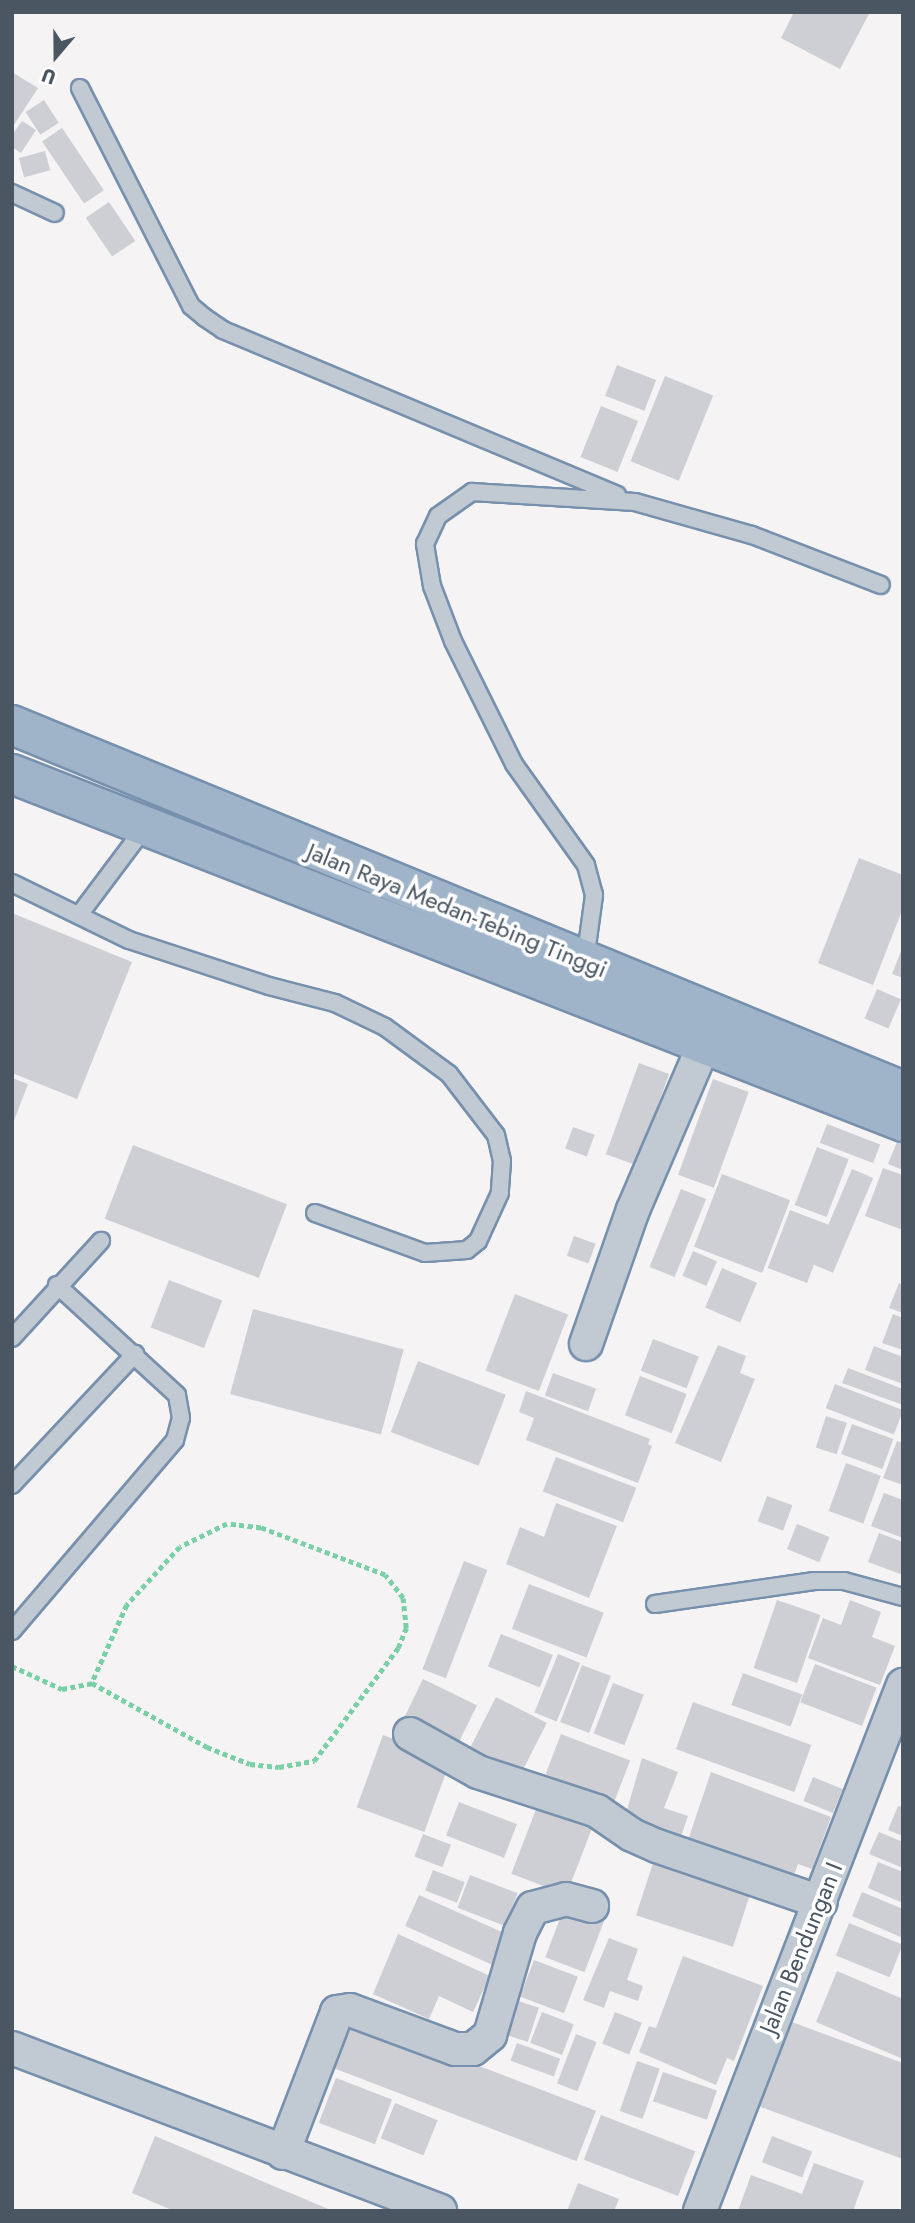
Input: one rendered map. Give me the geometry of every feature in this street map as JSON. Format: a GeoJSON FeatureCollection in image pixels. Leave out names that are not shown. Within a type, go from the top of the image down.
{"type":"FeatureCollection","features":[{"type":"Feature","properties":{"kind":"highway","name":"Jalan Raya Medan-Tebing Tinggi"},"geometry":{"type":"LineString","coordinates":[[12,725],[585,963],[903,1091]]}},
{"type":"Feature","properties":{"kind":"highway","name":"Jalan Raya Medan-Tebing Tinggi"},"geometry":{"type":"LineString","coordinates":[[12,774],[705,1042],[903,1122]]}},
{"type":"Feature","properties":{"kind":"street"},"geometry":{"type":"LineString","coordinates":[[586,1344],[633,1210],[705,1042]]}},
{"type":"Feature","properties":{"kind":"street","name":"Jalan Bendungan I"},"geometry":{"type":"LineString","coordinates":[[700,2211],[903,1685]]}},
{"type":"Feature","properties":{"kind":"street"},"geometry":{"type":"LineString","coordinates":[[410,1734],[478,1772],[597,1811],[632,1835],[657,1846],[821,1902]]}},
{"type":"Feature","properties":{"kind":"street"},"geometry":{"type":"LineString","coordinates":[[283,2153],[337,2012],[350,2010],[455,2049],[473,2049],[490,2035],[520,1933],[533,1908],[566,1899],[592,1906]]}},
{"type":"Feature","properties":{"kind":"street"},"geometry":{"type":"LineString","coordinates":[[12,2048],[440,2211]]}},
{"type":"Feature","properties":{"kind":"lane"},"geometry":{"type":"LineString","coordinates":[[80,88],[191,306],[223,330],[635,502],[752,535],[881,584]]}},
{"type":"Feature","properties":{"kind":"lane"},"geometry":{"type":"LineString","coordinates":[[12,193],[55,213]]}},
{"type":"Feature","properties":{"kind":"lane"},"geometry":{"type":"LineString","coordinates":[[585,963],[594,895],[586,865],[514,764],[453,641],[432,586],[425,544],[438,516],[472,492],[635,502]]}},
{"type":"Feature","properties":{"kind":"lane"},"geometry":{"type":"LineString","coordinates":[[79,915],[146,825]]}},
{"type":"Feature","properties":{"kind":"lane"},"geometry":{"type":"LineString","coordinates":[[12,883],[129,940],[268,986],[335,1003],[385,1027],[449,1074],[496,1135],[502,1161],[500,1193],[478,1241],[467,1250],[425,1253],[315,1213]]}},
{"type":"Feature","properties":{"kind":"lane"},"geometry":{"type":"LineString","coordinates":[[13,1336],[100,1241]]}},
{"type":"Feature","properties":{"kind":"lane"},"geometry":{"type":"LineString","coordinates":[[12,1631],[175,1440],[181,1418],[177,1395],[57,1285]]}},
{"type":"Feature","properties":{"kind":"lane"},"geometry":{"type":"LineString","coordinates":[[12,1485],[135,1354]]}},
{"type":"Feature","properties":{"kind":"lane"},"geometry":{"type":"LineString","coordinates":[[655,1604],[814,1581],[844,1581],[903,1597]]}},
{"type":"Feature","properties":{"kind":"path"},"geometry":{"type":"LineString","coordinates":[[12,1666],[62,1689],[92,1683],[207,1747],[250,1764],[279,1767],[314,1761],[398,1648],[406,1628],[402,1598],[385,1575],[261,1528],[227,1524],[180,1548],[127,1605],[92,1683]]}},
{"type":"Feature","properties":{"kind":"building"},"geometry":{"type":"Polygon","coordinates":[[[794,12],[870,12],[840,69],[781,38],[794,12]]]}},
{"type":"Feature","properties":{"kind":"building"},"geometry":{"type":"Polygon","coordinates":[[[12,72],[38,88],[12,128],[12,72]]]}},
{"type":"Feature","properties":{"kind":"building"},"geometry":{"type":"Polygon","coordinates":[[[44,100],[59,123],[40,135],[26,112],[44,100]]]}},
{"type":"Feature","properties":{"kind":"building"},"geometry":{"type":"Polygon","coordinates":[[[22,121],[36,130],[21,153],[12,147],[12,135],[22,121]]]}},
{"type":"Feature","properties":{"kind":"building"},"geometry":{"type":"Polygon","coordinates":[[[62,128],[104,190],[84,204],[42,141],[62,128]]]}},
{"type":"Feature","properties":{"kind":"building"},"geometry":{"type":"Polygon","coordinates":[[[45,151],[50,170],[24,177],[19,158],[45,151]]]}},
{"type":"Feature","properties":{"kind":"building"},"geometry":{"type":"Polygon","coordinates":[[[109,202],[135,241],[112,257],[86,218],[109,202]]]}},
{"type":"Feature","properties":{"kind":"building"},"geometry":{"type":"Polygon","coordinates":[[[617,365],[656,380],[644,411],[605,396],[617,365]]]}},
{"type":"Feature","properties":{"kind":"building"},"geometry":{"type":"Polygon","coordinates":[[[665,376],[713,395],[679,481],[631,461],[665,376]]]}},
{"type":"Feature","properties":{"kind":"building"},"geometry":{"type":"Polygon","coordinates":[[[601,406],[638,421],[617,472],[580,457],[601,406]]]}},
{"type":"Feature","properties":{"kind":"building"},"geometry":{"type":"Polygon","coordinates":[[[859,858],[903,875],[903,908],[873,985],[818,963],[859,858]]]}},
{"type":"Feature","properties":{"kind":"building"},"geometry":{"type":"Polygon","coordinates":[[[12,913],[132,962],[77,1099],[12,1073],[12,913]]]}},
{"type":"Feature","properties":{"kind":"building"},"geometry":{"type":"Polygon","coordinates":[[[903,946],[903,978],[892,974],[903,946]]]}},
{"type":"Feature","properties":{"kind":"building"},"geometry":{"type":"Polygon","coordinates":[[[877,989],[901,999],[888,1029],[864,1018],[877,989]]]}},
{"type":"Feature","properties":{"kind":"building"},"geometry":{"type":"Polygon","coordinates":[[[639,1063],[669,1074],[636,1165],[606,1154],[639,1063]]]}},
{"type":"Feature","properties":{"kind":"building"},"geometry":{"type":"Polygon","coordinates":[[[12,1078],[28,1084],[12,1126],[12,1078]]]}},
{"type":"Feature","properties":{"kind":"building"},"geometry":{"type":"Polygon","coordinates":[[[713,1079],[749,1092],[714,1188],[678,1175],[713,1079]]]}},
{"type":"Feature","properties":{"kind":"building"},"geometry":{"type":"Polygon","coordinates":[[[827,1124],[880,1144],[873,1163],[820,1143],[827,1124]]]}},
{"type":"Feature","properties":{"kind":"building"},"geometry":{"type":"Polygon","coordinates":[[[573,1127],[595,1135],[587,1156],[565,1149],[573,1127]]]}},
{"type":"Feature","properties":{"kind":"building"},"geometry":{"type":"Polygon","coordinates":[[[898,1139],[903,1141],[903,1170],[888,1164],[898,1139]]]}},
{"type":"Feature","properties":{"kind":"building"},"geometry":{"type":"Polygon","coordinates":[[[133,1145],[287,1204],[259,1278],[105,1219],[133,1145]]]}},
{"type":"Feature","properties":{"kind":"building"},"geometry":{"type":"Polygon","coordinates":[[[817,1147],[849,1159],[827,1217],[795,1205],[817,1147]]]}},
{"type":"Feature","properties":{"kind":"building"},"geometry":{"type":"Polygon","coordinates":[[[883,1168],[903,1175],[903,1230],[865,1216],[883,1168]]]}},
{"type":"Feature","properties":{"kind":"building"},"geometry":{"type":"Polygon","coordinates":[[[852,1169],[873,1178],[833,1273],[812,1264],[852,1169]]]}},
{"type":"Feature","properties":{"kind":"building"},"geometry":{"type":"Polygon","coordinates":[[[722,1174],[790,1200],[762,1273],[694,1247],[722,1174]]]}},
{"type":"Feature","properties":{"kind":"building"},"geometry":{"type":"Polygon","coordinates":[[[681,1189],[706,1199],[675,1277],[650,1267],[681,1189]]]}},
{"type":"Feature","properties":{"kind":"building"},"geometry":{"type":"Polygon","coordinates":[[[790,1210],[829,1225],[807,1283],[768,1268],[790,1210]]]}},
{"type":"Feature","properties":{"kind":"building"},"geometry":{"type":"Polygon","coordinates":[[[574,1236],[596,1244],[588,1264],[567,1256],[574,1236]]]}},
{"type":"Feature","properties":{"kind":"building"},"geometry":{"type":"Polygon","coordinates":[[[693,1251],[717,1261],[706,1286],[682,1276],[693,1251]]]}},
{"type":"Feature","properties":{"kind":"building"},"geometry":{"type":"Polygon","coordinates":[[[722,1268],[757,1283],[740,1322],[705,1308],[722,1268]]]}},
{"type":"Feature","properties":{"kind":"building"},"geometry":{"type":"Polygon","coordinates":[[[169,1280],[222,1300],[204,1348],[151,1328],[169,1280]]]}},
{"type":"Feature","properties":{"kind":"building"},"geometry":{"type":"Polygon","coordinates":[[[899,1283],[903,1285],[903,1313],[889,1308],[899,1283]]]}},
{"type":"Feature","properties":{"kind":"building"},"geometry":{"type":"Polygon","coordinates":[[[515,1294],[568,1314],[539,1391],[486,1371],[515,1294]]]}},
{"type":"Feature","properties":{"kind":"building"},"geometry":{"type":"Polygon","coordinates":[[[253,1309],[404,1349],[381,1434],[230,1394],[253,1309]]]}},
{"type":"Feature","properties":{"kind":"building"},"geometry":{"type":"Polygon","coordinates":[[[893,1314],[903,1318],[903,1350],[882,1343],[893,1314]]]}},
{"type":"Feature","properties":{"kind":"building"},"geometry":{"type":"Polygon","coordinates":[[[653,1339],[699,1357],[687,1388],[641,1371],[653,1339]]]}},
{"type":"Feature","properties":{"kind":"building"},"geometry":{"type":"Polygon","coordinates":[[[718,1345],[746,1356],[740,1373],[755,1379],[721,1462],[675,1443],[718,1345]]]}},
{"type":"Feature","properties":{"kind":"building"},"geometry":{"type":"Polygon","coordinates":[[[874,1346],[903,1357],[903,1384],[865,1370],[874,1346]]]}},
{"type":"Feature","properties":{"kind":"building"},"geometry":{"type":"Polygon","coordinates":[[[418,1361],[506,1395],[479,1466],[391,1432],[418,1361]]]}},
{"type":"Feature","properties":{"kind":"building"},"geometry":{"type":"Polygon","coordinates":[[[848,1368],[903,1389],[903,1405],[842,1383],[848,1368]]]}},
{"type":"Feature","properties":{"kind":"building"},"geometry":{"type":"Polygon","coordinates":[[[553,1373],[596,1389],[588,1411],[545,1396],[553,1373]]]}},
{"type":"Feature","properties":{"kind":"building"},"geometry":{"type":"Polygon","coordinates":[[[640,1376],[687,1394],[672,1433],[625,1415],[640,1376]]]}},
{"type":"Feature","properties":{"kind":"building"},"geometry":{"type":"Polygon","coordinates":[[[835,1384],[903,1410],[894,1434],[826,1408],[835,1384]]]}},
{"type":"Feature","properties":{"kind":"building"},"geometry":{"type":"Polygon","coordinates":[[[526,1391],[650,1439],[648,1444],[652,1446],[638,1483],[526,1440],[534,1418],[519,1412],[526,1391]]]}},
{"type":"Feature","properties":{"kind":"building"},"geometry":{"type":"Polygon","coordinates":[[[826,1416],[847,1423],[837,1454],[816,1447],[826,1416]]]}},
{"type":"Feature","properties":{"kind":"building"},"geometry":{"type":"Polygon","coordinates":[[[852,1424],[893,1439],[882,1469],[841,1454],[852,1424]]]}},
{"type":"Feature","properties":{"kind":"building"},"geometry":{"type":"Polygon","coordinates":[[[897,1441],[903,1443],[903,1485],[883,1478],[897,1441]]]}},
{"type":"Feature","properties":{"kind":"building"},"geometry":{"type":"Polygon","coordinates":[[[556,1457],[636,1488],[623,1522],[543,1492],[556,1457]]]}},
{"type":"Feature","properties":{"kind":"building"},"geometry":{"type":"Polygon","coordinates":[[[846,1463],[881,1476],[863,1524],[829,1511],[846,1463]]]}},
{"type":"Feature","properties":{"kind":"building"},"geometry":{"type":"Polygon","coordinates":[[[884,1493],[903,1500],[903,1538],[871,1526],[884,1493]]]}},
{"type":"Feature","properties":{"kind":"building"},"geometry":{"type":"Polygon","coordinates":[[[767,1496],[792,1505],[783,1531],[758,1521],[767,1496]]]}},
{"type":"Feature","properties":{"kind":"building"},"geometry":{"type":"Polygon","coordinates":[[[556,1503],[617,1526],[589,1598],[506,1564],[520,1527],[544,1537],[556,1503]]]}},
{"type":"Feature","properties":{"kind":"building"},"geometry":{"type":"Polygon","coordinates":[[[797,1524],[829,1537],[819,1562],[787,1549],[797,1524]]]}},
{"type":"Feature","properties":{"kind":"building"},"geometry":{"type":"Polygon","coordinates":[[[879,1533],[903,1542],[903,1575],[868,1562],[879,1533]]]}},
{"type":"Feature","properties":{"kind":"building"},"geometry":{"type":"Polygon","coordinates":[[[464,1561],[487,1570],[446,1678],[422,1669],[464,1561]]]}},
{"type":"Feature","properties":{"kind":"building"},"geometry":{"type":"Polygon","coordinates":[[[529,1584],[604,1613],[586,1657],[512,1629],[529,1584]]]}},
{"type":"Feature","properties":{"kind":"building"},"geometry":{"type":"Polygon","coordinates":[[[777,1600],[820,1615],[797,1683],[754,1668],[777,1600]]]}},
{"type":"Feature","properties":{"kind":"building"},"geometry":{"type":"Polygon","coordinates":[[[850,1600],[881,1612],[872,1637],[895,1646],[880,1685],[808,1658],[823,1618],[841,1625],[850,1600]]]}},
{"type":"Feature","properties":{"kind":"building"},"geometry":{"type":"Polygon","coordinates":[[[501,1634],[553,1655],[540,1687],[488,1666],[501,1634]]]}},
{"type":"Feature","properties":{"kind":"building"},"geometry":{"type":"Polygon","coordinates":[[[558,1654],[580,1663],[557,1721],[534,1712],[558,1654]]]}},
{"type":"Feature","properties":{"kind":"building"},"geometry":{"type":"Polygon","coordinates":[[[815,1664],[877,1688],[862,1726],[800,1702],[815,1664]]]}},
{"type":"Feature","properties":{"kind":"building"},"geometry":{"type":"Polygon","coordinates":[[[582,1665],[611,1676],[589,1733],[560,1722],[582,1665]]]}},
{"type":"Feature","properties":{"kind":"building"},"geometry":{"type":"Polygon","coordinates":[[[743,1673],[802,1695],[791,1726],[731,1705],[743,1673]]]}},
{"type":"Feature","properties":{"kind":"building"},"geometry":{"type":"Polygon","coordinates":[[[423,1679],[477,1705],[458,1745],[404,1719],[423,1679]]]}},
{"type":"Feature","properties":{"kind":"building"},"geometry":{"type":"Polygon","coordinates":[[[613,1683],[644,1695],[624,1745],[594,1733],[613,1683]]]}},
{"type":"Feature","properties":{"kind":"building"},"geometry":{"type":"Polygon","coordinates":[[[496,1697],[547,1723],[517,1782],[466,1756],[496,1697]]]}},
{"type":"Feature","properties":{"kind":"building"},"geometry":{"type":"Polygon","coordinates":[[[693,1702],[811,1745],[794,1792],[676,1749],[693,1702]]]}},
{"type":"Feature","properties":{"kind":"building"},"geometry":{"type":"Polygon","coordinates":[[[561,1734],[630,1761],[615,1801],[546,1774],[561,1734]]]}},
{"type":"Feature","properties":{"kind":"building"},"geometry":{"type":"Polygon","coordinates":[[[383,1735],[451,1760],[424,1832],[357,1807],[383,1735]]]}},
{"type":"Feature","properties":{"kind":"building"},"geometry":{"type":"Polygon","coordinates":[[[642,1758],[678,1772],[664,1808],[688,1816],[678,1845],[625,1817],[642,1758]]]}},
{"type":"Feature","properties":{"kind":"building"},"geometry":{"type":"Polygon","coordinates":[[[711,1772],[831,1817],[812,1869],[798,1864],[789,1888],[685,1849],[711,1772]]]}},
{"type":"Feature","properties":{"kind":"building"},"geometry":{"type":"Polygon","coordinates":[[[813,1777],[843,1789],[833,1813],[803,1801],[813,1777]]]}},
{"type":"Feature","properties":{"kind":"building"},"geometry":{"type":"Polygon","coordinates":[[[540,1799],[595,1820],[566,1895],[511,1874],[540,1799]]]}},
{"type":"Feature","properties":{"kind":"building"},"geometry":{"type":"Polygon","coordinates":[[[459,1802],[517,1824],[504,1858],[446,1836],[459,1802]]]}},
{"type":"Feature","properties":{"kind":"building"},"geometry":{"type":"Polygon","coordinates":[[[898,1806],[903,1807],[903,1836],[888,1830],[898,1806]]]}},
{"type":"Feature","properties":{"kind":"building"},"geometry":{"type":"Polygon","coordinates":[[[879,1832],[903,1842],[903,1868],[869,1854],[879,1832]]]}},
{"type":"Feature","properties":{"kind":"building"},"geometry":{"type":"Polygon","coordinates":[[[423,1834],[451,1845],[442,1867],[414,1856],[423,1834]]]}},
{"type":"Feature","properties":{"kind":"building"},"geometry":{"type":"Polygon","coordinates":[[[878,1862],[903,1872],[903,1903],[868,1888],[878,1862]]]}},
{"type":"Feature","properties":{"kind":"building"},"geometry":{"type":"Polygon","coordinates":[[[653,1863],[750,1895],[733,1947],[636,1915],[653,1863]]]}},
{"type":"Feature","properties":{"kind":"building"},"geometry":{"type":"Polygon","coordinates":[[[433,1870],[465,1882],[457,1903],[425,1891],[433,1870]]]}},
{"type":"Feature","properties":{"kind":"building"},"geometry":{"type":"Polygon","coordinates":[[[470,1875],[518,1893],[505,1926],[457,1908],[470,1875]]]}},
{"type":"Feature","properties":{"kind":"building"},"geometry":{"type":"Polygon","coordinates":[[[862,1892],[903,1909],[903,1938],[852,1916],[862,1892]]]}},
{"type":"Feature","properties":{"kind":"building"},"geometry":{"type":"Polygon","coordinates":[[[419,1895],[508,1934],[494,1966],[405,1926],[419,1895]]]}},
{"type":"Feature","properties":{"kind":"building"},"geometry":{"type":"Polygon","coordinates":[[[566,1903],[605,1918],[584,1972],[545,1957],[566,1903]]]}},
{"type":"Feature","properties":{"kind":"building"},"geometry":{"type":"Polygon","coordinates":[[[849,1923],[903,1945],[890,1977],[836,1955],[849,1923]]]}},
{"type":"Feature","properties":{"kind":"building"},"geometry":{"type":"Polygon","coordinates":[[[398,1934],[490,1976],[473,2012],[439,1996],[429,2019],[373,1994],[398,1934]]]}},
{"type":"Feature","properties":{"kind":"building"},"geometry":{"type":"Polygon","coordinates":[[[609,1938],[638,1949],[627,1980],[643,1986],[638,2001],[610,1991],[604,2008],[583,2000],[609,1938]]]}},
{"type":"Feature","properties":{"kind":"building"},"geometry":{"type":"Polygon","coordinates":[[[683,1956],[763,1986],[734,2061],[727,2058],[716,2085],[639,2052],[649,2026],[656,2028],[683,1956]]]}},
{"type":"Feature","properties":{"kind":"building"},"geometry":{"type":"Polygon","coordinates":[[[534,1960],[578,1977],[564,2013],[520,1996],[534,1960]]]}},
{"type":"Feature","properties":{"kind":"building"},"geometry":{"type":"Polygon","coordinates":[[[837,1971],[903,1999],[903,2059],[816,2022],[837,1971]]]}},
{"type":"Feature","properties":{"kind":"building"},"geometry":{"type":"Polygon","coordinates":[[[518,2001],[539,2008],[528,2042],[507,2035],[518,2001]]]}},
{"type":"Feature","properties":{"kind":"building"},"geometry":{"type":"Polygon","coordinates":[[[542,2012],[574,2024],[562,2055],[530,2043],[542,2012]]]}},
{"type":"Feature","properties":{"kind":"building"},"geometry":{"type":"Polygon","coordinates":[[[615,2012],[642,2023],[629,2054],[602,2044],[615,2012]]]}},
{"type":"Feature","properties":{"kind":"building"},"geometry":{"type":"Polygon","coordinates":[[[341,2013],[596,2111],[577,2161],[322,2063],[341,2013]]]}},
{"type":"Feature","properties":{"kind":"building"},"geometry":{"type":"Polygon","coordinates":[[[789,2021],[903,2063],[903,2159],[758,2106],[789,2021]]]}},
{"type":"Feature","properties":{"kind":"building"},"geometry":{"type":"Polygon","coordinates":[[[576,2034],[597,2042],[578,2091],[557,2083],[576,2034]]]}},
{"type":"Feature","properties":{"kind":"building"},"geometry":{"type":"Polygon","coordinates":[[[517,2043],[560,2059],[554,2077],[511,2061],[517,2043]]]}},
{"type":"Feature","properties":{"kind":"building"},"geometry":{"type":"Polygon","coordinates":[[[637,2061],[660,2069],[642,2119],[620,2111],[637,2061]]]}},
{"type":"Feature","properties":{"kind":"building"},"geometry":{"type":"Polygon","coordinates":[[[663,2072],[717,2091],[707,2120],[653,2101],[663,2072]]]}},
{"type":"Feature","properties":{"kind":"building"},"geometry":{"type":"Polygon","coordinates":[[[336,2078],[392,2100],[375,2144],[319,2123],[336,2078]]]}},
{"type":"Feature","properties":{"kind":"building"},"geometry":{"type":"Polygon","coordinates":[[[395,2103],[438,2120],[423,2155],[381,2138],[395,2103]]]}},
{"type":"Feature","properties":{"kind":"building"},"geometry":{"type":"Polygon","coordinates":[[[601,2115],[695,2151],[678,2196],[584,2160],[601,2115]]]}},
{"type":"Feature","properties":{"kind":"building"},"geometry":{"type":"Polygon","coordinates":[[[155,2136],[333,2211],[174,2211],[132,2193],[155,2136]]]}},
{"type":"Feature","properties":{"kind":"building"},"geometry":{"type":"Polygon","coordinates":[[[772,2136],[812,2151],[802,2178],[762,2162],[772,2136]]]}},
{"type":"Feature","properties":{"kind":"building"},"geometry":{"type":"Polygon","coordinates":[[[814,2163],[864,2181],[853,2211],[738,2211],[751,2175],[802,2194],[814,2163]]]}},
{"type":"Feature","properties":{"kind":"building"},"geometry":{"type":"Polygon","coordinates":[[[578,2183],[619,2199],[614,2211],[567,2211],[578,2183]]]}}]}
